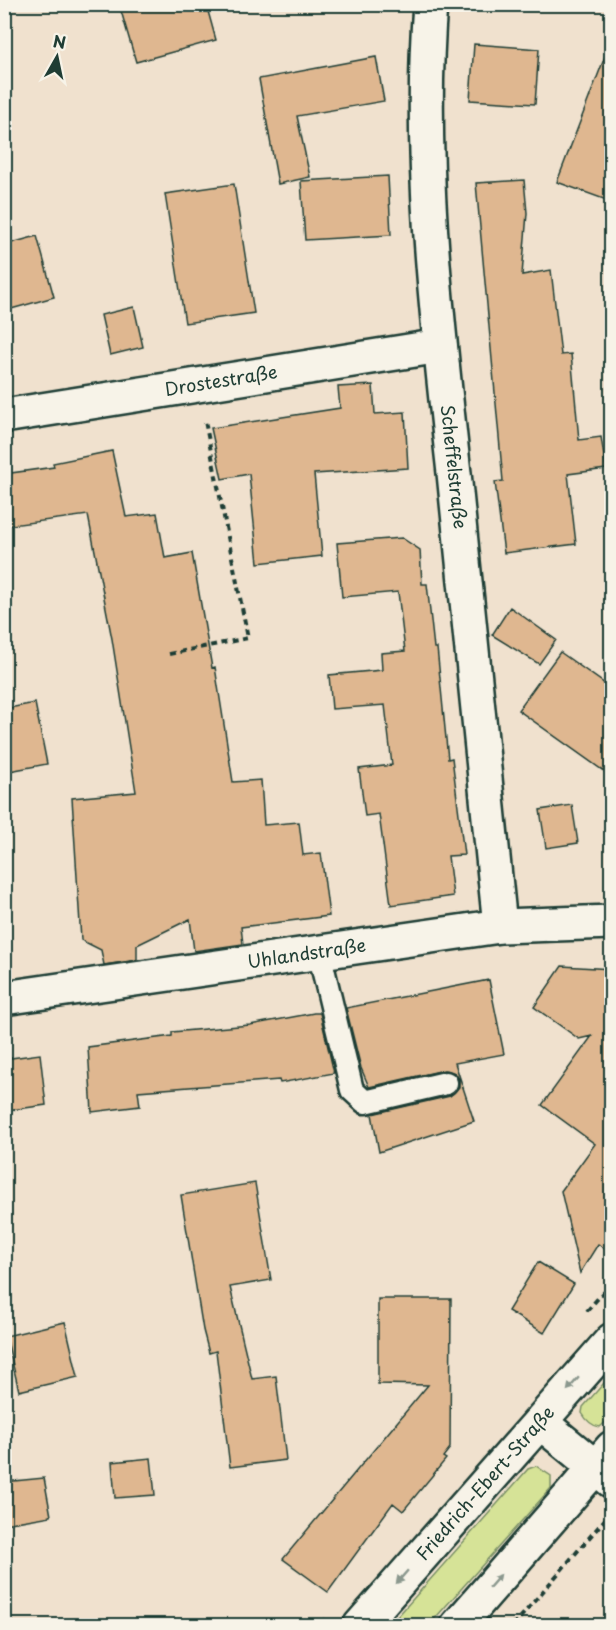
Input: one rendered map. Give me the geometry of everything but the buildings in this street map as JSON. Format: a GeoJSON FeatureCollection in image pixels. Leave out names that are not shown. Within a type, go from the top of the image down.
{"type":"FeatureCollection","features":[{"type":"Feature","properties":{"kind":"street","name":"Scheffelstraße"},"geometry":{"type":"LineString","coordinates":[[430,4],[426,56],[427,141],[440,346],[500,927]]}},
{"type":"Feature","properties":{"kind":"street","name":"Drostestraße"},"geometry":{"type":"LineString","coordinates":[[4,416],[440,346]]}},
{"type":"Feature","properties":{"kind":"street","name":"Uhlandstraße"},"geometry":{"type":"LineString","coordinates":[[4,998],[500,927],[612,922]]}},
{"type":"Feature","properties":{"kind":"street","name":"Friedrich-Ebert-Straße"},"geometry":{"type":"LineString","coordinates":[[360,1626],[612,1340]]}},
{"type":"Feature","properties":{"kind":"street"},"geometry":{"type":"LineString","coordinates":[[457,1626],[606,1466],[540,1422]]}},
{"type":"Feature","properties":{"kind":"lane"},"geometry":{"type":"LineString","coordinates":[[318,952],[352,1090],[365,1102],[446,1083]]}},
{"type":"Feature","properties":{"kind":"path"},"geometry":{"type":"LineString","coordinates":[[169,654],[248,638],[198,385]]}},
{"type":"Feature","properties":{"kind":"path"},"geometry":{"type":"LineString","coordinates":[[513,1626],[612,1512]]}},
{"type":"Feature","properties":{"kind":"green space"},"geometry":{"type":"Polygon","coordinates":[[[611,1375],[611,1417],[600,1427],[591,1424],[585,1418],[582,1413],[583,1407],[611,1375]]]}},
{"type":"Feature","properties":{"kind":"green space"},"geometry":{"type":"Polygon","coordinates":[[[536,1466],[551,1476],[551,1488],[429,1625],[390,1625],[528,1469],[536,1466]]]}}]}
